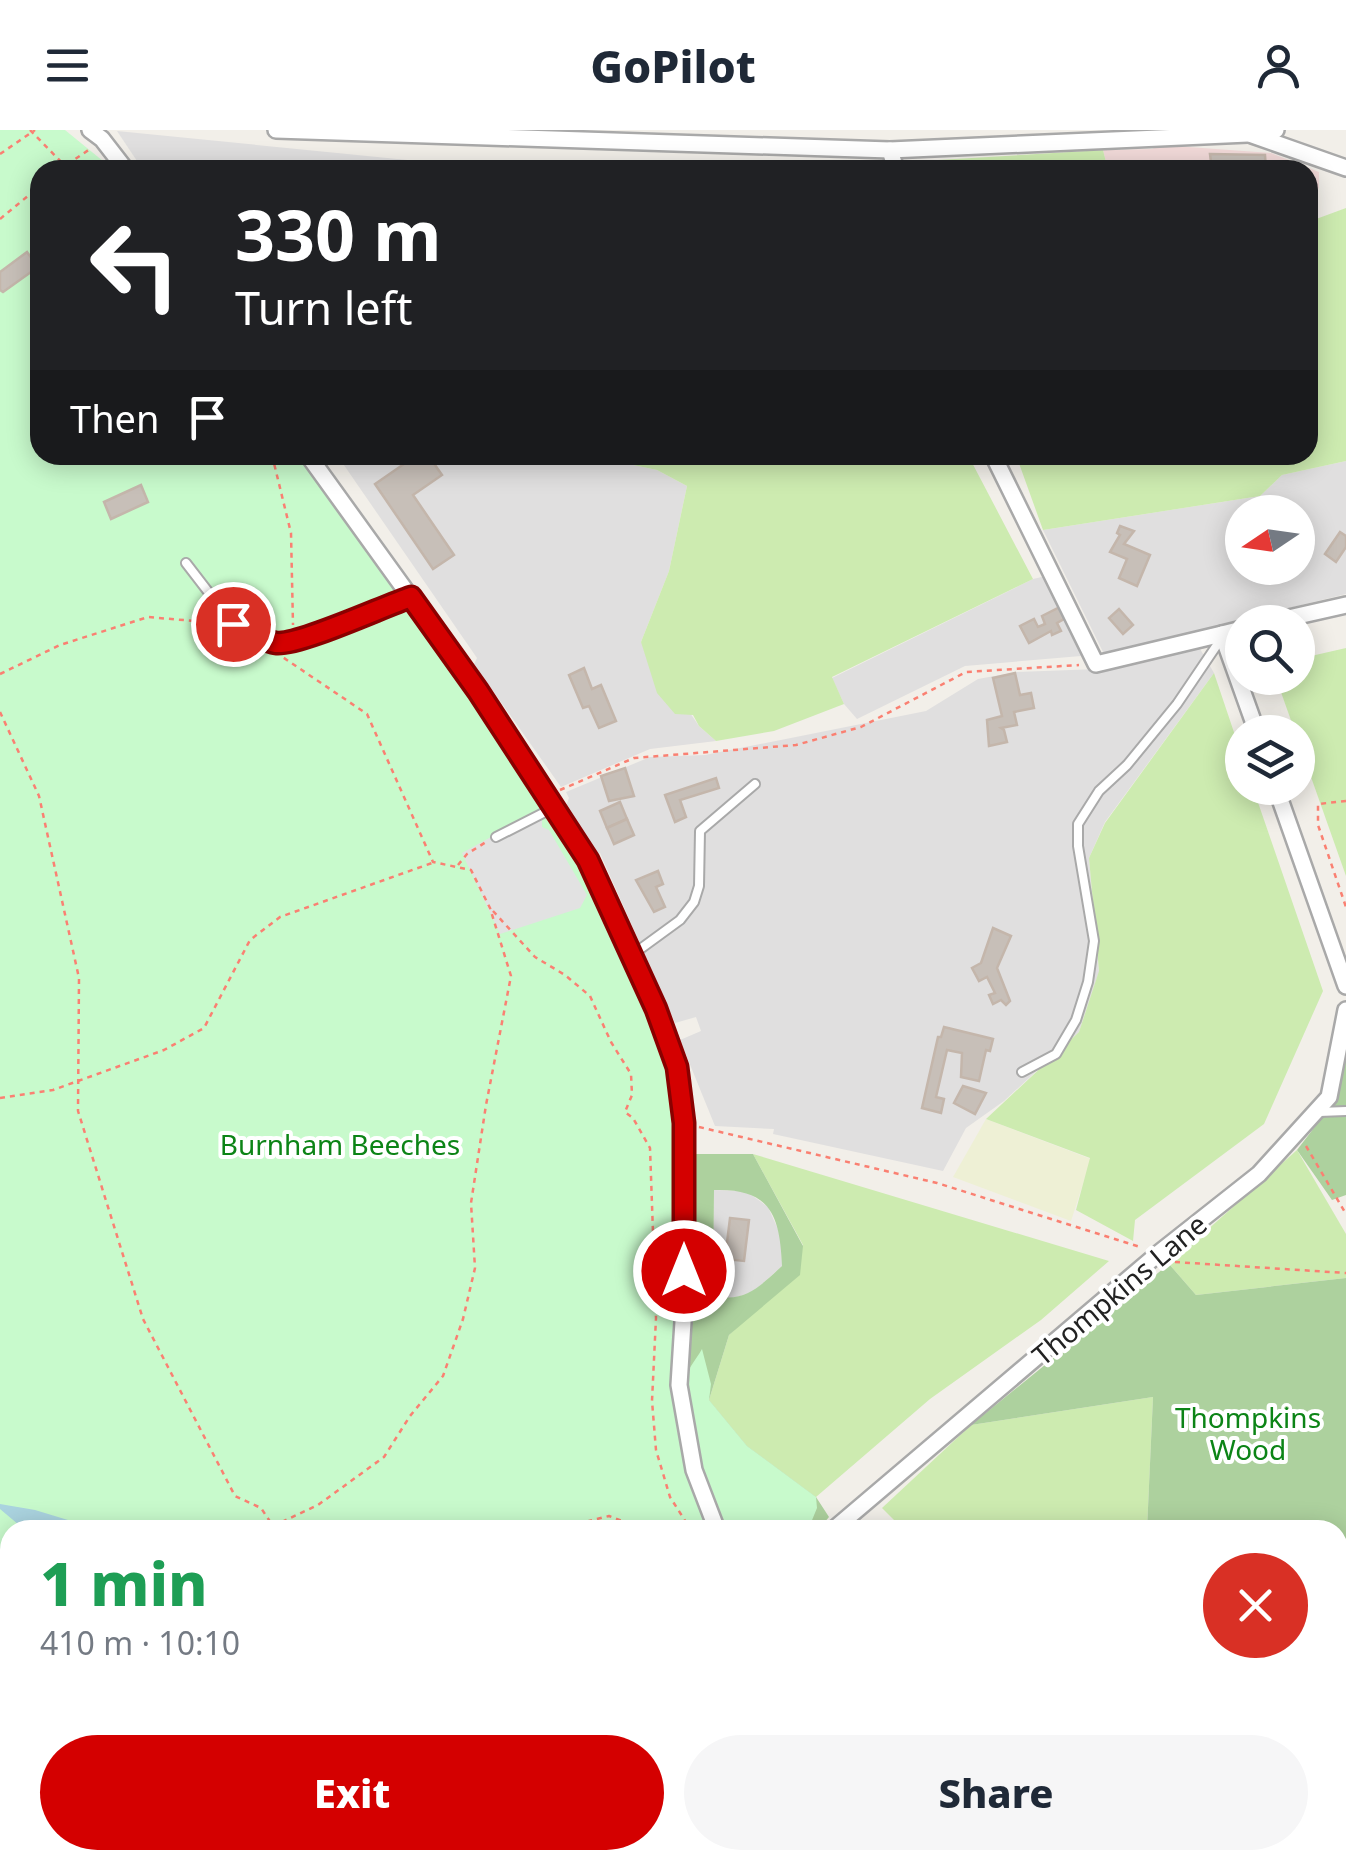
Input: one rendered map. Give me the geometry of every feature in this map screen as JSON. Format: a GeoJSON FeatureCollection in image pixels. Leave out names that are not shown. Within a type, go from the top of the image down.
{"type":"FeatureCollection","features":[{"type":"Feature","properties":{"kind":"street"},"geometry":{"type":"LineString","coordinates":[[276,130],[890,150],[1276,130]]}},
{"type":"Feature","properties":{"kind":"street"},"geometry":{"type":"LineString","coordinates":[[103,133],[120,160]]}},
{"type":"Feature","properties":{"kind":"street"},"geometry":{"type":"LineString","coordinates":[[1248,134],[1346,168]]}},
{"type":"Feature","properties":{"kind":"street"},"geometry":{"type":"LineString","coordinates":[[890,150],[893,160]]}},
{"type":"Feature","properties":{"kind":"street"},"geometry":{"type":"LineString","coordinates":[[315,465],[478,691],[588,860],[677,1067],[684,1123],[684,1306],[678,1385],[694,1470],[713,1520]]}},
{"type":"Feature","properties":{"kind":"street"},"geometry":{"type":"LineString","coordinates":[[998,465],[1096,664],[1225,634]]}},
{"type":"Feature","properties":{"kind":"street"},"geometry":{"type":"LineString","coordinates":[[1315,612],[1346,605]]}},
{"type":"Feature","properties":{"kind":"street"},"geometry":{"type":"LineString","coordinates":[[1222,635],[1251,715]]}},
{"type":"Feature","properties":{"kind":"street"},"geometry":{"type":"LineString","coordinates":[[1282,805],[1346,986]]}},
{"type":"Feature","properties":{"kind":"street","name":"Thompkins Lane"},"geometry":{"type":"LineString","coordinates":[[846,1520],[1159,1253],[1258,1174],[1328,1097],[1346,1010]]}},
{"type":"Feature","properties":{"kind":"lane"},"geometry":{"type":"LineString","coordinates":[[186,563],[233,624],[278,644],[337,627],[411,597]]}},
{"type":"Feature","properties":{"kind":"lane"},"geometry":{"type":"LineString","coordinates":[[1022,1072],[1056,1054],[1076,1020],[1088,982],[1094,941],[1078,824],[1099,791],[1127,765],[1177,704],[1222,635]]}},
{"type":"Feature","properties":{"kind":"lane"},"geometry":{"type":"LineString","coordinates":[[632,955],[687,913],[699,886],[700,831],[755,784]]}},
{"type":"Feature","properties":{"kind":"lane"},"geometry":{"type":"LineString","coordinates":[[496,837],[549,802]]}},
{"type":"Feature","properties":{"kind":"lane"},"geometry":{"type":"LineString","coordinates":[[1314,1112],[1346,1111]]}},
{"type":"Feature","properties":{"kind":"path"},"geometry":{"type":"LineString","coordinates":[[0,154],[33,131],[59,160]]}},
{"type":"Feature","properties":{"kind":"path"},"geometry":{"type":"LineString","coordinates":[[70,160],[103,133]]}},
{"type":"Feature","properties":{"kind":"path"},"geometry":{"type":"LineString","coordinates":[[0,219],[30,194]]}},
{"type":"Feature","properties":{"kind":"path"},"geometry":{"type":"LineString","coordinates":[[274,465],[291,532],[294,616],[288,662]]}},
{"type":"Feature","properties":{"kind":"path"},"geometry":{"type":"LineString","coordinates":[[0,674],[60,645],[148,617],[233,624]]}},
{"type":"Feature","properties":{"kind":"path"},"geometry":{"type":"LineString","coordinates":[[274,652],[367,714],[433,862]]}},
{"type":"Feature","properties":{"kind":"path"},"geometry":{"type":"LineString","coordinates":[[549,802],[634,758],[796,745],[861,727],[966,672],[1096,664]]}},
{"type":"Feature","properties":{"kind":"path"},"geometry":{"type":"LineString","coordinates":[[0,712],[38,796],[79,978],[78,1111],[143,1319],[235,1496],[261,1508],[267,1520]]}},
{"type":"Feature","properties":{"kind":"path"},"geometry":{"type":"LineString","coordinates":[[1346,800],[1318,804],[1318,825],[1346,907]]}},
{"type":"Feature","properties":{"kind":"path"},"geometry":{"type":"LineString","coordinates":[[456,867],[466,854],[496,837]]}},
{"type":"Feature","properties":{"kind":"path"},"geometry":{"type":"LineString","coordinates":[[0,1098],[53,1090],[164,1050],[204,1028],[250,940],[280,918],[433,862],[471,870],[490,908],[511,976],[491,1072],[471,1203],[476,1268],[463,1319],[443,1376],[384,1456],[318,1505],[287,1520]]}},
{"type":"Feature","properties":{"kind":"path"},"geometry":{"type":"LineString","coordinates":[[490,908],[535,956],[590,996],[631,1074],[632,1095],[625,1112],[633,1118],[650,1148],[656,1318],[652,1401],[656,1450],[670,1497],[685,1520]]}},
{"type":"Feature","properties":{"kind":"path"},"geometry":{"type":"LineString","coordinates":[[684,1123],[937,1182],[1159,1253]]}},
{"type":"Feature","properties":{"kind":"path"},"geometry":{"type":"LineString","coordinates":[[1297,1131],[1346,1214]]}},
{"type":"Feature","properties":{"kind":"path"},"geometry":{"type":"LineString","coordinates":[[1176,1262],[1346,1273]]}},
{"type":"Feature","properties":{"kind":"path"},"geometry":{"type":"LineString","coordinates":[[593,1520],[609,1516],[620,1520]]}},
{"type":"Feature","properties":{"kind":"shaded area"},"geometry":{"type":"Polygon","coordinates":[[[117,131],[408,160],[136,160],[117,131]]]}},
{"type":"Feature","properties":{"kind":"shaded area"},"geometry":{"type":"Polygon","coordinates":[[[1161,145],[1271,153],[1289,160],[1106,160],[1103,150],[1152,149],[1161,145]]]}},
{"type":"Feature","properties":{"kind":"shaded area"},"geometry":{"type":"Polygon","coordinates":[[[1346,461],[1346,594],[1302,605],[1225,605],[1225,624],[1104,654],[1043,530],[1225,501],[1225,585],[1315,585],[1315,495],[1261,495],[1282,475],[1346,461]]]}},
{"type":"Feature","properties":{"kind":"shaded area"},"geometry":{"type":"Polygon","coordinates":[[[344,465],[633,465],[657,470],[687,486],[669,571],[641,642],[699,726],[716,741],[650,749],[561,787],[474,664],[477,658],[344,465]]]}},
{"type":"Feature","properties":{"kind":"shaded area"},"geometry":{"type":"Polygon","coordinates":[[[1046,576],[1069,619],[1081,656],[965,666],[857,719],[844,704],[832,678],[1046,576]]]}},
{"type":"Feature","properties":{"kind":"shaded area"},"geometry":{"type":"Polygon","coordinates":[[[1199,647],[1214,673],[1105,822],[1089,858],[1099,972],[1079,1032],[1004,1101],[966,1128],[943,1171],[773,1134],[774,1129],[715,1126],[680,1040],[701,1031],[696,1017],[675,1023],[600,853],[595,855],[566,806],[566,792],[650,757],[705,755],[926,711],[978,679],[1017,672],[1098,669],[1199,647]]]}},
{"type":"Feature","properties":{"kind":"shaded area"},"geometry":{"type":"Polygon","coordinates":[[[542,809],[542,827],[549,830],[587,895],[580,908],[500,934],[462,853],[542,809]]]}},
{"type":"Feature","properties":{"kind":"shaded area"},"geometry":{"type":"Polygon","coordinates":[[[714,1190],[746,1191],[768,1207],[781,1236],[782,1266],[753,1292],[730,1299],[713,1295],[714,1190]]]}},
{"type":"Feature","properties":{"kind":"green space","name":"Burnham Beeches"},"geometry":{"type":"Polygon","coordinates":[[[0,130],[65,130],[102,160],[30,160],[30,465],[312,465],[598,889],[668,1047],[676,1091],[678,1296],[671,1383],[677,1431],[705,1520],[0,1520],[0,130]]]}},
{"type":"Feature","properties":{"kind":"green space"},"geometry":{"type":"Polygon","coordinates":[[[1103,150],[1106,160],[937,160],[1103,150]]]}},
{"type":"Feature","properties":{"kind":"green space"},"geometry":{"type":"Polygon","coordinates":[[[1346,208],[1346,461],[1282,475],[1261,495],[1225,495],[1225,501],[1043,530],[1020,465],[1318,465],[1318,218],[1346,208]]]}},
{"type":"Feature","properties":{"kind":"green space"},"geometry":{"type":"Polygon","coordinates":[[[633,465],[973,465],[1033,579],[832,677],[844,704],[774,731],[716,741],[693,715],[675,714],[657,693],[641,642],[669,571],[687,486],[657,470],[633,465]]]}},
{"type":"Feature","properties":{"kind":"green space"},"geometry":{"type":"Polygon","coordinates":[[[1346,648],[1346,876],[1315,788],[1315,715],[1289,715],[1282,695],[1315,695],[1315,655],[1346,648]]]}},
{"type":"Feature","properties":{"kind":"green space"},"geometry":{"type":"Polygon","coordinates":[[[1214,673],[1228,715],[1225,715],[1225,805],[1259,805],[1323,991],[1264,1124],[1135,1220],[1133,1241],[1076,1210],[1090,1158],[986,1119],[1079,1032],[1099,971],[1089,858],[1105,823],[1214,673]]]}},
{"type":"Feature","properties":{"kind":"green space"},"geometry":{"type":"Polygon","coordinates":[[[1346,1055],[1346,1195],[1332,1200],[1297,1150],[1337,1098],[1346,1055]]]}},
{"type":"Feature","properties":{"kind":"green space"},"geometry":{"type":"Polygon","coordinates":[[[986,1119],[1091,1159],[1071,1221],[953,1177],[986,1119]]]}},
{"type":"Feature","properties":{"kind":"green space"},"geometry":{"type":"Polygon","coordinates":[[[1297,1150],[1346,1234],[1346,1278],[1196,1295],[1169,1264],[1297,1150]]]}},
{"type":"Feature","properties":{"kind":"green space"},"geometry":{"type":"Polygon","coordinates":[[[691,1154],[753,1154],[803,1246],[800,1275],[729,1335],[709,1400],[747,1446],[816,1497],[829,1517],[719,1520],[687,1418],[684,1330],[691,1154]],[[714,1190],[713,1295],[743,1295],[782,1266],[774,1219],[760,1200],[748,1194],[714,1190]]]}},
{"type":"Feature","properties":{"kind":"green space"},"geometry":{"type":"Polygon","coordinates":[[[753,1154],[1109,1261],[1041,1320],[930,1399],[816,1497],[747,1446],[709,1400],[729,1335],[761,1305],[803,1245],[753,1154]]]}},
{"type":"Feature","properties":{"kind":"green space","name":"Thompkins Wood"},"geometry":{"type":"Polygon","coordinates":[[[1169,1264],[1196,1295],[1346,1278],[1346,1520],[1147,1520],[1153,1397],[971,1425],[1169,1264]]]}},
{"type":"Feature","properties":{"kind":"green space"},"geometry":{"type":"Polygon","coordinates":[[[702,1349],[711,1384],[709,1400],[747,1446],[816,1497],[812,1520],[718,1520],[696,1459],[687,1419],[686,1375],[702,1349]]]}},
{"type":"Feature","properties":{"kind":"green space"},"geometry":{"type":"Polygon","coordinates":[[[1153,1397],[1147,1520],[894,1520],[882,1508],[971,1425],[1153,1397]]]}},
{"type":"Feature","properties":{"kind":"water"},"geometry":{"type":"Polygon","coordinates":[[[0,1504],[68,1520],[13,1520],[0,1509],[0,1504]]]}},
{"type":"Feature","properties":{"kind":"building"},"geometry":{"type":"Polygon","coordinates":[[[1210,154],[1265,155],[1265,160],[1211,160],[1210,154]]]}},
{"type":"Feature","properties":{"kind":"building"},"geometry":{"type":"Polygon","coordinates":[[[27,252],[30,256],[30,273],[3,292],[0,272],[27,252]]]}},
{"type":"Feature","properties":{"kind":"building"},"geometry":{"type":"Polygon","coordinates":[[[403,465],[435,465],[442,475],[413,495],[454,555],[433,569],[375,484],[403,465]]]}},
{"type":"Feature","properties":{"kind":"building"},"geometry":{"type":"Polygon","coordinates":[[[141,485],[148,502],[111,519],[104,502],[141,485]]]}},
{"type":"Feature","properties":{"kind":"building"},"geometry":{"type":"Polygon","coordinates":[[[1120,526],[1134,531],[1124,544],[1150,555],[1137,586],[1119,578],[1127,559],[1110,552],[1120,535],[1120,526]]]}},
{"type":"Feature","properties":{"kind":"building"},"geometry":{"type":"Polygon","coordinates":[[[1340,532],[1346,536],[1346,547],[1336,562],[1325,554],[1340,532]]]}},
{"type":"Feature","properties":{"kind":"building"},"geometry":{"type":"Polygon","coordinates":[[[1060,607],[1066,618],[1057,623],[1061,631],[1052,635],[1051,631],[1029,643],[1020,626],[1034,619],[1038,627],[1045,624],[1042,616],[1060,607]]]}},
{"type":"Feature","properties":{"kind":"building"},"geometry":{"type":"Polygon","coordinates":[[[1119,609],[1133,625],[1123,634],[1109,618],[1119,609]]]}},
{"type":"Feature","properties":{"kind":"building"},"geometry":{"type":"Polygon","coordinates":[[[584,668],[592,689],[601,685],[616,721],[599,728],[589,706],[583,708],[569,675],[584,668]]]}},
{"type":"Feature","properties":{"kind":"building"},"geometry":{"type":"Polygon","coordinates":[[[1015,673],[1020,695],[1031,693],[1034,708],[1014,712],[1017,725],[1001,728],[1007,742],[989,746],[987,720],[1002,716],[993,678],[1015,673]]]}},
{"type":"Feature","properties":{"kind":"building"},"geometry":{"type":"Polygon","coordinates":[[[625,768],[634,796],[609,801],[601,776],[625,768]]]}},
{"type":"Feature","properties":{"kind":"building"},"geometry":{"type":"Polygon","coordinates":[[[716,778],[719,788],[680,800],[686,817],[675,822],[665,795],[716,778]]]}},
{"type":"Feature","properties":{"kind":"building"},"geometry":{"type":"Polygon","coordinates":[[[620,802],[627,819],[607,828],[600,811],[620,802]]]}},
{"type":"Feature","properties":{"kind":"building"},"geometry":{"type":"Polygon","coordinates":[[[627,819],[634,835],[614,844],[607,828],[627,819]]]}},
{"type":"Feature","properties":{"kind":"building"},"geometry":{"type":"Polygon","coordinates":[[[658,871],[663,884],[656,887],[665,907],[654,912],[636,880],[658,871]]]}},
{"type":"Feature","properties":{"kind":"building"},"geometry":{"type":"Polygon","coordinates":[[[993,928],[1011,936],[997,968],[1010,1001],[1006,1005],[1001,1000],[993,1004],[989,995],[995,993],[987,977],[979,981],[972,968],[981,963],[993,928]]]}},
{"type":"Feature","properties":{"kind":"building"},"geometry":{"type":"Polygon","coordinates":[[[944,1027],[993,1039],[990,1051],[986,1050],[979,1081],[961,1077],[962,1053],[947,1050],[936,1097],[944,1099],[941,1113],[922,1108],[938,1037],[944,1027]]]}},
{"type":"Feature","properties":{"kind":"building"},"geometry":{"type":"Polygon","coordinates":[[[963,1086],[986,1093],[975,1114],[954,1103],[963,1086]]]}},
{"type":"Feature","properties":{"kind":"building"},"geometry":{"type":"Polygon","coordinates":[[[730,1218],[749,1220],[744,1261],[725,1259],[730,1218]]]}},
{"type":"Feature","properties":{"kind":"route"},"geometry":{"type":"LineString","coordinates":[[233,624],[278,644],[337,627],[411,597],[478,691],[588,860],[656,1009],[677,1067],[684,1123],[684,1271]]}}]}
